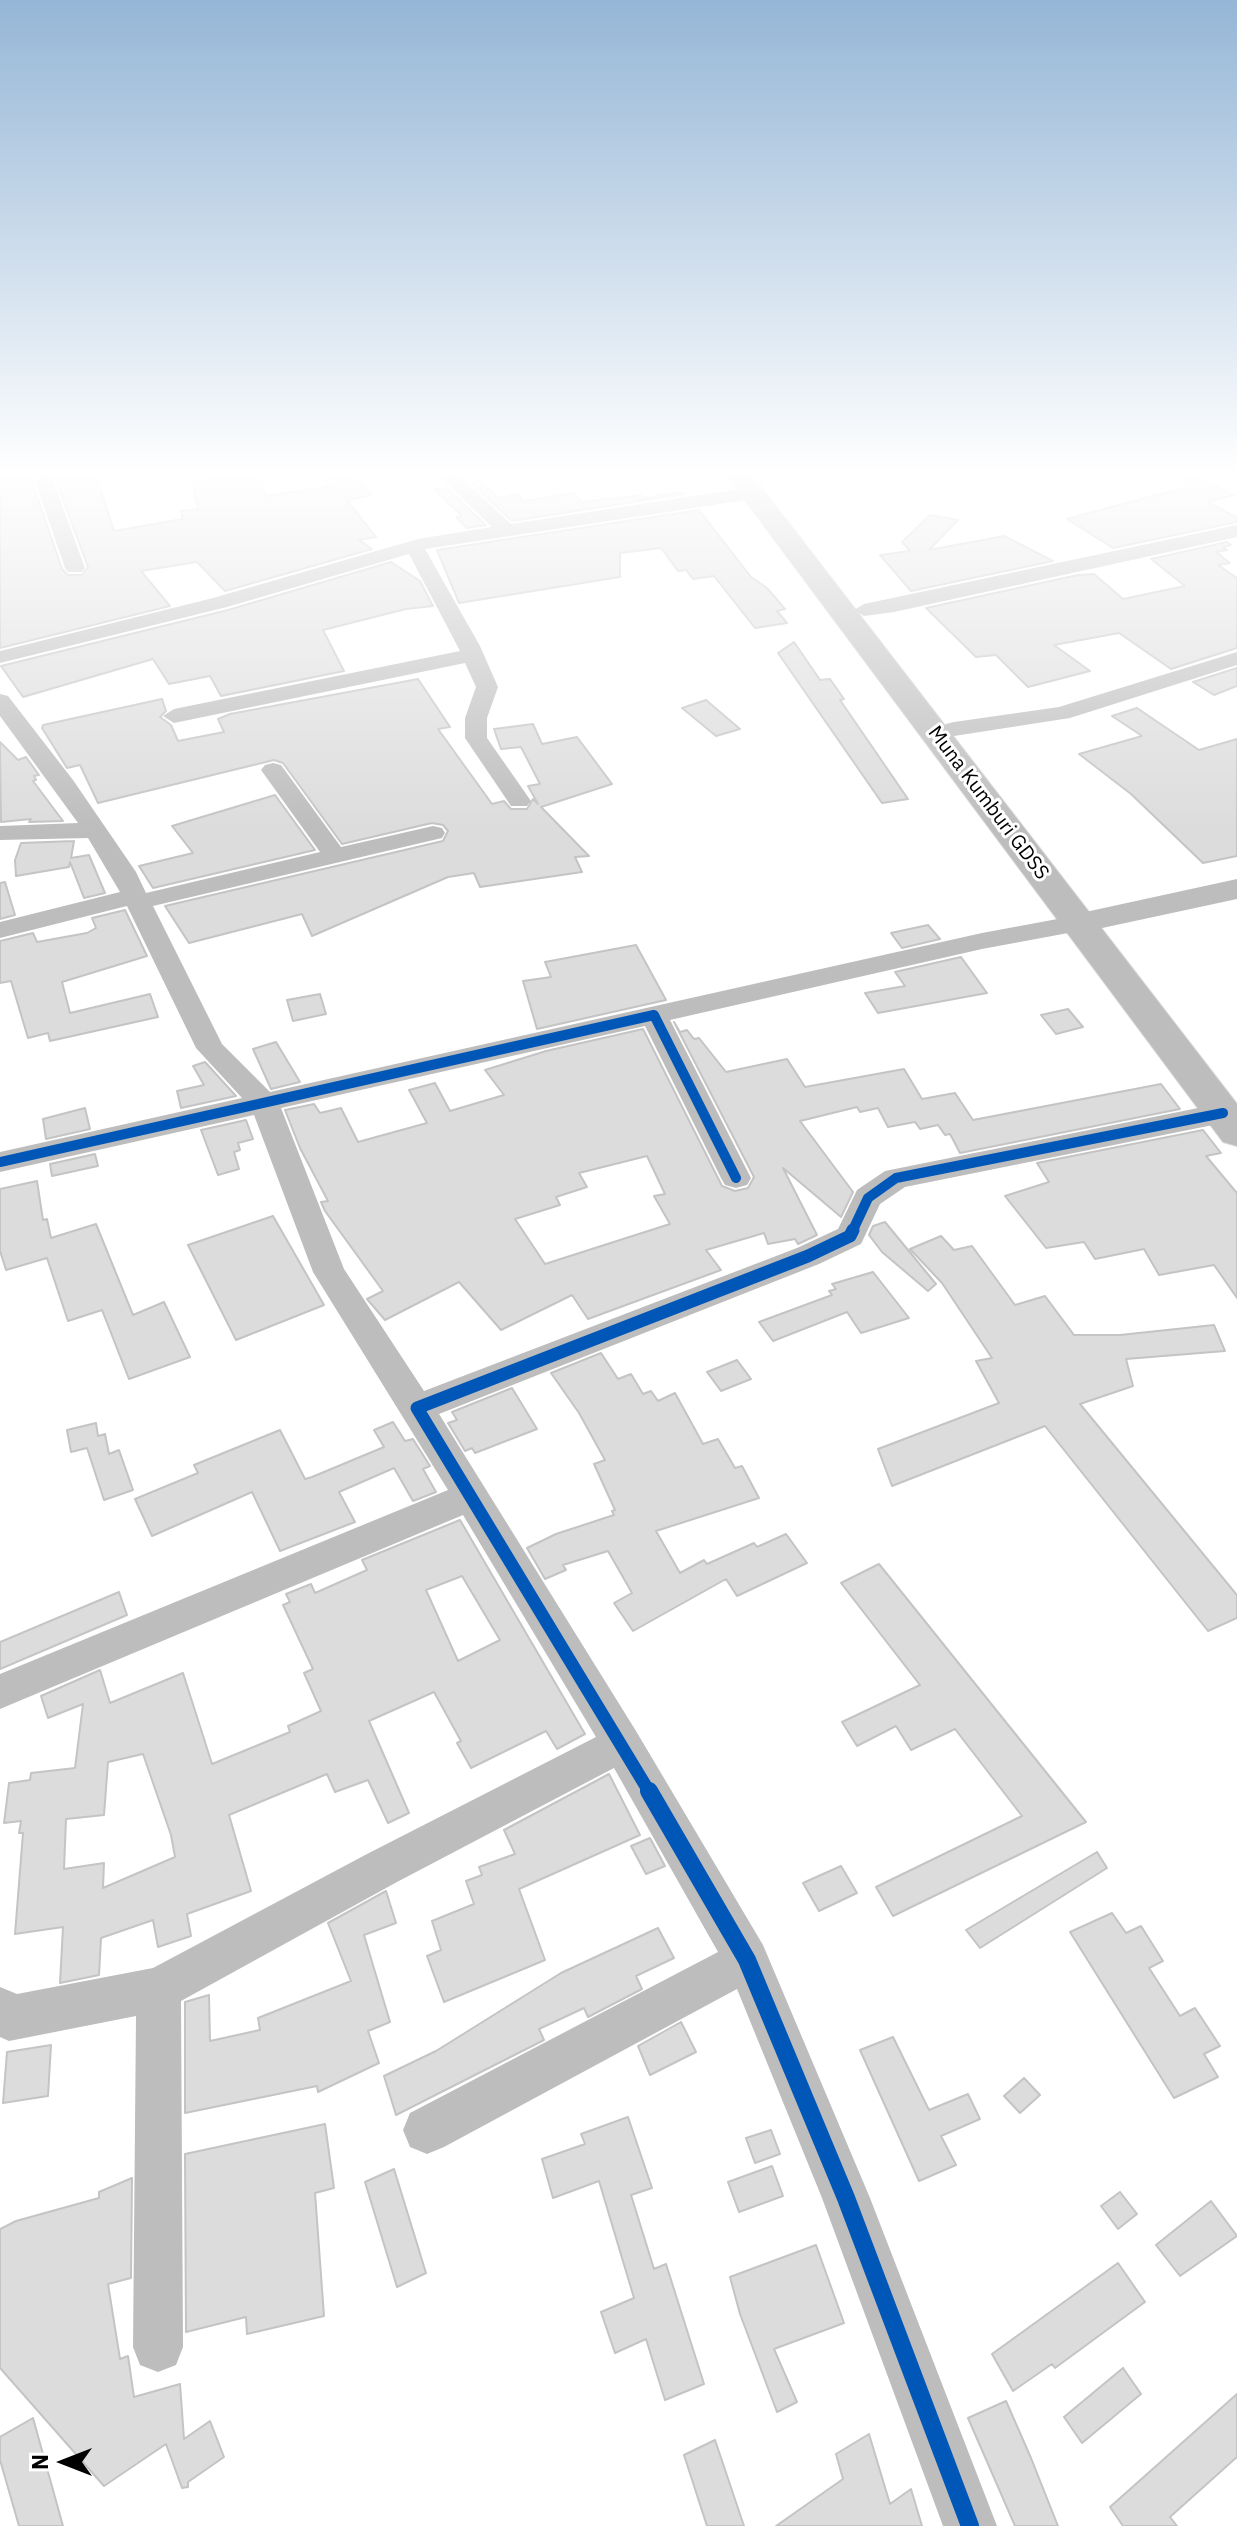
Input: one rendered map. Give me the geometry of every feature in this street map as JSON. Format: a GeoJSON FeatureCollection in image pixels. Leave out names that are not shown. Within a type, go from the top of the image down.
{"type":"FeatureCollection","features":[{"type":"Feature","properties":{"kind":"highway","name":"Muna Kumburi GDSS"},"geometry":{"type":"LineString","coordinates":[[837,593],[1091,920]]}},
{"type":"Feature","properties":{"kind":"highway","name":"Muna Kumburi GDSS"},"geometry":{"type":"LineString","coordinates":[[849,593],[954,729],[1232,1112]]}},
{"type":"Feature","properties":{"kind":"street"},"geometry":{"type":"LineString","coordinates":[[0,657],[254,593]]}},
{"type":"Feature","properties":{"kind":"street"},"geometry":{"type":"LineString","coordinates":[[439,593],[487,687],[476,718],[476,738],[519,801]]}},
{"type":"Feature","properties":{"kind":"street"},"geometry":{"type":"LineString","coordinates":[[864,610],[954,593]]}},
{"type":"Feature","properties":{"kind":"street"},"geometry":{"type":"LineString","coordinates":[[174,716],[471,655]]}},
{"type":"Feature","properties":{"kind":"street"},"geometry":{"type":"LineString","coordinates":[[954,729],[1062,713],[1237,658]]}},
{"type":"Feature","properties":{"kind":"street"},"geometry":{"type":"LineString","coordinates":[[0,701],[19,722],[95,830],[137,899],[210,1048],[264,1103],[329,1272],[417,1408],[622,1744],[747,1960],[846,2198],[970,2526]]}},
{"type":"Feature","properties":{"kind":"street"},"geometry":{"type":"LineString","coordinates":[[273,770],[336,857]]}},
{"type":"Feature","properties":{"kind":"street"},"geometry":{"type":"LineString","coordinates":[[0,833],[95,830]]}},
{"type":"Feature","properties":{"kind":"street"},"geometry":{"type":"LineString","coordinates":[[0,930],[433,833]]}},
{"type":"Feature","properties":{"kind":"street"},"geometry":{"type":"LineString","coordinates":[[0,1162],[982,941],[1237,889]]}},
{"type":"Feature","properties":{"kind":"street"},"geometry":{"type":"LineString","coordinates":[[654,1015],[736,1178]]}},
{"type":"Feature","properties":{"kind":"street"},"geometry":{"type":"LineString","coordinates":[[417,1408],[836,1243],[850,1236],[868,1198],[896,1178],[1232,1112]]}},
{"type":"Feature","properties":{"kind":"street"},"geometry":{"type":"LineString","coordinates":[[0,1692],[471,1496]]}},
{"type":"Feature","properties":{"kind":"street"},"geometry":{"type":"LineString","coordinates":[[0,2009],[9,2018],[159,1989],[382,1868],[622,1744]]}},
{"type":"Feature","properties":{"kind":"street"},"geometry":{"type":"LineString","coordinates":[[427,2130],[747,1960]]}},
{"type":"Feature","properties":{"kind":"street"},"geometry":{"type":"LineString","coordinates":[[158,2347],[159,1989]]}},
{"type":"Feature","properties":{"kind":"building"},"geometry":{"type":"Polygon","coordinates":[[[0,593],[159,593],[170,606],[0,648],[0,593]]]}},
{"type":"Feature","properties":{"kind":"building"},"geometry":{"type":"Polygon","coordinates":[[[286,593],[426,593],[433,606],[406,609],[323,630],[344,671],[221,696],[210,676],[169,684],[153,659],[23,697],[1,666],[286,593]]]}},
{"type":"Feature","properties":{"kind":"building"},"geometry":{"type":"Polygon","coordinates":[[[455,593],[522,593],[459,603],[455,593]]]}},
{"type":"Feature","properties":{"kind":"building"},"geometry":{"type":"Polygon","coordinates":[[[727,593],[771,593],[785,609],[777,611],[787,623],[755,628],[727,593]]]}},
{"type":"Feature","properties":{"kind":"building"},"geometry":{"type":"Polygon","coordinates":[[[996,593],[1116,593],[1123,599],[1152,593],[1237,593],[1237,648],[1171,669],[1119,633],[1054,645],[1090,671],[1028,687],[996,655],[976,657],[926,608],[996,593]]]}},
{"type":"Feature","properties":{"kind":"building"},"geometry":{"type":"Polygon","coordinates":[[[794,642],[820,680],[830,679],[844,699],[840,700],[908,799],[882,803],[778,653],[794,642]]]}},
{"type":"Feature","properties":{"kind":"building"},"geometry":{"type":"Polygon","coordinates":[[[1237,668],[1237,686],[1214,695],[1193,682],[1237,668]]]}},
{"type":"Feature","properties":{"kind":"building"},"geometry":{"type":"Polygon","coordinates":[[[418,679],[450,727],[438,729],[492,804],[504,801],[511,809],[527,809],[533,799],[538,804],[528,786],[540,784],[521,747],[501,749],[494,729],[533,724],[542,744],[577,737],[612,784],[541,807],[589,856],[575,857],[582,872],[480,887],[474,873],[448,877],[312,936],[302,914],[189,943],[165,906],[443,841],[448,831],[443,825],[432,823],[342,844],[283,763],[274,760],[98,803],[80,765],[67,768],[42,728],[43,725],[162,699],[166,711],[160,717],[171,725],[178,741],[224,732],[218,719],[230,714],[418,679]]]}},
{"type":"Feature","properties":{"kind":"building"},"geometry":{"type":"Polygon","coordinates":[[[706,700],[740,729],[716,736],[682,708],[706,700]]]}},
{"type":"Feature","properties":{"kind":"building"},"geometry":{"type":"Polygon","coordinates":[[[1137,708],[1199,750],[1237,739],[1237,856],[1203,863],[1131,794],[1079,754],[1142,736],[1112,716],[1137,708]]]}},
{"type":"Feature","properties":{"kind":"building"},"geometry":{"type":"Polygon","coordinates":[[[0,742],[18,760],[26,757],[39,775],[34,776],[36,780],[33,781],[63,821],[29,822],[31,819],[1,822],[0,742]]]}},
{"type":"Feature","properties":{"kind":"building"},"geometry":{"type":"Polygon","coordinates":[[[275,795],[315,850],[153,888],[139,866],[193,853],[172,826],[275,795]]]}},
{"type":"Feature","properties":{"kind":"building"},"geometry":{"type":"Polygon","coordinates":[[[74,841],[71,858],[89,855],[105,893],[84,898],[70,862],[69,867],[16,876],[15,860],[21,843],[74,841]]]}},
{"type":"Feature","properties":{"kind":"building"},"geometry":{"type":"Polygon","coordinates":[[[5,882],[15,915],[0,919],[0,883],[5,882]]]}},
{"type":"Feature","properties":{"kind":"building"},"geometry":{"type":"Polygon","coordinates":[[[125,910],[147,956],[62,982],[70,1013],[150,994],[158,1017],[50,1041],[48,1033],[28,1038],[11,981],[0,983],[0,941],[33,933],[37,942],[87,933],[96,928],[92,918],[125,910]]]}},
{"type":"Feature","properties":{"kind":"building"},"geometry":{"type":"Polygon","coordinates":[[[928,925],[940,939],[902,948],[891,933],[928,925]]]}},
{"type":"Feature","properties":{"kind":"building"},"geometry":{"type":"Polygon","coordinates":[[[636,945],[666,1000],[537,1029],[523,981],[551,977],[545,962],[636,945]]]}},
{"type":"Feature","properties":{"kind":"building"},"geometry":{"type":"Polygon","coordinates":[[[961,957],[987,993],[878,1013],[865,993],[905,986],[895,972],[961,957]]]}},
{"type":"Feature","properties":{"kind":"building"},"geometry":{"type":"Polygon","coordinates":[[[320,994],[326,1014],[293,1021],[287,1000],[320,994]]]}},
{"type":"Feature","properties":{"kind":"building"},"geometry":{"type":"Polygon","coordinates":[[[1068,1009],[1083,1027],[1056,1034],[1041,1015],[1068,1009]]]}},
{"type":"Feature","properties":{"kind":"building"},"geometry":{"type":"Polygon","coordinates":[[[674,1022],[680,1032],[687,1030],[694,1039],[699,1038],[726,1072],[787,1059],[805,1087],[904,1069],[922,1099],[955,1093],[973,1120],[1161,1084],[1180,1109],[960,1153],[950,1134],[945,1135],[938,1125],[920,1129],[915,1122],[888,1127],[878,1108],[860,1112],[857,1107],[800,1121],[853,1192],[841,1217],[783,1168],[817,1235],[798,1244],[795,1239],[768,1244],[764,1233],[706,1250],[721,1270],[588,1319],[572,1295],[501,1330],[459,1282],[385,1320],[367,1299],[383,1291],[325,1211],[321,1202],[328,1201],[300,1148],[285,1110],[314,1104],[320,1113],[341,1108],[358,1142],[427,1123],[409,1090],[435,1083],[450,1111],[504,1095],[485,1070],[546,1051],[643,1029],[722,1186],[735,1191],[748,1188],[754,1177],[674,1022]],[[647,1156],[579,1173],[587,1187],[556,1197],[560,1205],[515,1219],[545,1264],[670,1224],[654,1196],[665,1194],[647,1156]]]}},
{"type":"Feature","properties":{"kind":"building"},"geometry":{"type":"Polygon","coordinates":[[[276,1042],[300,1082],[271,1089],[253,1049],[276,1042]]]}},
{"type":"Feature","properties":{"kind":"building"},"geometry":{"type":"Polygon","coordinates":[[[205,1062],[236,1096],[181,1108],[177,1091],[204,1085],[193,1066],[205,1062]]]}},
{"type":"Feature","properties":{"kind":"building"},"geometry":{"type":"Polygon","coordinates":[[[85,1108],[90,1129],[46,1139],[43,1119],[85,1108]]]}},
{"type":"Feature","properties":{"kind":"building"},"geometry":{"type":"Polygon","coordinates":[[[246,1120],[253,1139],[238,1143],[240,1150],[234,1152],[239,1169],[218,1175],[201,1130],[246,1120]]]}},
{"type":"Feature","properties":{"kind":"building"},"geometry":{"type":"Polygon","coordinates":[[[1203,1130],[1221,1153],[1206,1156],[1237,1193],[1237,1298],[1214,1265],[1159,1275],[1144,1249],[1095,1259],[1084,1242],[1046,1248],[1005,1196],[1049,1182],[1037,1163],[1203,1130]]]}},
{"type":"Feature","properties":{"kind":"building"},"geometry":{"type":"Polygon","coordinates":[[[95,1154],[98,1166],[52,1176],[50,1164],[95,1154]]]}},
{"type":"Feature","properties":{"kind":"building"},"geometry":{"type":"Polygon","coordinates":[[[37,1181],[43,1220],[47,1219],[51,1238],[96,1224],[133,1315],[164,1302],[190,1357],[129,1379],[102,1310],[68,1321],[47,1258],[6,1270],[0,1251],[0,1189],[37,1181]]]}},
{"type":"Feature","properties":{"kind":"building"},"geometry":{"type":"Polygon","coordinates":[[[273,1216],[324,1305],[236,1340],[188,1245],[273,1216]]]}},
{"type":"Feature","properties":{"kind":"building"},"geometry":{"type":"Polygon","coordinates":[[[885,1222],[936,1284],[928,1291],[882,1252],[869,1235],[873,1226],[885,1222]]]}},
{"type":"Feature","properties":{"kind":"building"},"geometry":{"type":"Polygon","coordinates":[[[941,1236],[954,1250],[972,1246],[1015,1305],[1045,1296],[1074,1335],[1120,1335],[1214,1325],[1225,1351],[1126,1359],[1133,1386],[1080,1404],[1237,1595],[1237,1618],[1208,1631],[1045,1426],[892,1486],[878,1449],[999,1403],[976,1361],[992,1358],[942,1283],[910,1249],[941,1236]]]}},
{"type":"Feature","properties":{"kind":"building"},"geometry":{"type":"Polygon","coordinates":[[[873,1272],[909,1318],[861,1333],[847,1312],[773,1341],[759,1322],[832,1295],[829,1291],[836,1289],[832,1284],[873,1272]]]}},
{"type":"Feature","properties":{"kind":"building"},"geometry":{"type":"Polygon","coordinates":[[[601,1353],[618,1379],[631,1374],[643,1394],[651,1391],[658,1401],[675,1393],[703,1444],[718,1439],[735,1468],[742,1466],[759,1498],[656,1531],[680,1573],[704,1560],[707,1564],[754,1543],[757,1547],[786,1534],[807,1563],[737,1596],[726,1579],[633,1631],[614,1603],[632,1593],[608,1551],[563,1565],[566,1570],[545,1579],[527,1548],[556,1534],[614,1515],[612,1511],[615,1510],[594,1464],[605,1460],[579,1413],[551,1373],[601,1353]]]}},
{"type":"Feature","properties":{"kind":"building"},"geometry":{"type":"Polygon","coordinates":[[[737,1360],[751,1379],[721,1391],[707,1372],[737,1360]]]}},
{"type":"Feature","properties":{"kind":"building"},"geometry":{"type":"Polygon","coordinates":[[[512,1388],[537,1429],[475,1453],[472,1448],[465,1451],[448,1423],[457,1420],[452,1412],[512,1388]]]}},
{"type":"Feature","properties":{"kind":"building"},"geometry":{"type":"Polygon","coordinates":[[[393,1422],[405,1441],[413,1439],[430,1466],[423,1469],[436,1492],[413,1501],[394,1468],[339,1492],[355,1522],[280,1551],[252,1492],[152,1536],[135,1499],[198,1473],[194,1465],[280,1430],[305,1479],[312,1477],[384,1447],[374,1430],[393,1422]]]}},
{"type":"Feature","properties":{"kind":"building"},"geometry":{"type":"Polygon","coordinates":[[[96,1423],[98,1436],[105,1434],[109,1454],[119,1450],[133,1490],[104,1500],[87,1448],[71,1452],[67,1430],[96,1423]]]}},
{"type":"Feature","properties":{"kind":"building"},"geometry":{"type":"Polygon","coordinates":[[[460,1520],[585,1734],[557,1749],[546,1731],[471,1768],[457,1743],[461,1741],[434,1692],[369,1721],[409,1813],[388,1823],[368,1780],[335,1792],[327,1774],[229,1815],[251,1891],[187,1914],[191,1936],[158,1947],[153,1920],[101,1938],[99,1975],[60,1983],[63,1927],[15,1934],[23,1833],[19,1833],[21,1821],[4,1823],[9,1783],[30,1780],[31,1773],[75,1768],[83,1704],[48,1718],[41,1696],[100,1670],[110,1703],[183,1673],[212,1764],[290,1732],[288,1726],[321,1711],[304,1673],[313,1669],[283,1605],[290,1602],[286,1594],[311,1584],[315,1593],[367,1570],[362,1560],[460,1520]],[[462,1576],[426,1590],[458,1661],[500,1640],[462,1576]],[[143,1754],[108,1762],[104,1815],[66,1819],[64,1869],[104,1863],[103,1888],[175,1857],[171,1835],[143,1754]]]}},
{"type":"Feature","properties":{"kind":"building"},"geometry":{"type":"Polygon","coordinates":[[[879,1564],[1086,1822],[893,1916],[876,1887],[1022,1816],[955,1729],[911,1750],[896,1726],[857,1746],[842,1722],[920,1685],[841,1583],[879,1564]]]}},
{"type":"Feature","properties":{"kind":"building"},"geometry":{"type":"Polygon","coordinates":[[[119,1592],[127,1615],[0,1669],[0,1642],[119,1592]]]}},
{"type":"Feature","properties":{"kind":"building"},"geometry":{"type":"Polygon","coordinates":[[[609,1774],[640,1835],[519,1889],[545,1960],[444,2002],[427,1956],[441,1950],[432,1921],[474,1904],[466,1881],[482,1875],[479,1867],[515,1854],[504,1830],[609,1774]]]}},
{"type":"Feature","properties":{"kind":"building"},"geometry":{"type":"Polygon","coordinates":[[[650,1838],[665,1866],[646,1874],[631,1846],[650,1838]]]}},
{"type":"Feature","properties":{"kind":"building"},"geometry":{"type":"Polygon","coordinates":[[[1097,1852],[1107,1868],[980,1948],[966,1930],[1097,1852]]]}},
{"type":"Feature","properties":{"kind":"building"},"geometry":{"type":"Polygon","coordinates":[[[841,1866],[857,1893],[819,1911],[803,1883],[841,1866]]]}},
{"type":"Feature","properties":{"kind":"building"},"geometry":{"type":"Polygon","coordinates":[[[386,1891],[396,1923],[364,1935],[390,2022],[368,2031],[379,2063],[318,2092],[317,2086],[185,2113],[185,2002],[209,1995],[210,2041],[260,2030],[258,2018],[351,1981],[328,1923],[386,1891]]]}},
{"type":"Feature","properties":{"kind":"building"},"geometry":{"type":"Polygon","coordinates":[[[1112,1913],[1126,1933],[1141,1926],[1163,1961],[1149,1968],[1180,2016],[1195,2008],[1220,2046],[1204,2054],[1218,2077],[1174,2098],[1070,1932],[1112,1913]]]}},
{"type":"Feature","properties":{"kind":"building"},"geometry":{"type":"Polygon","coordinates":[[[658,1928],[674,1958],[636,1976],[642,1989],[588,2017],[584,2008],[539,2029],[544,2040],[396,2115],[384,2076],[436,2051],[561,1973],[658,1928]]]}},
{"type":"Feature","properties":{"kind":"building"},"geometry":{"type":"Polygon","coordinates":[[[681,2022],[696,2052],[650,2075],[638,2046],[681,2022]]]}},
{"type":"Feature","properties":{"kind":"building"},"geometry":{"type":"Polygon","coordinates":[[[893,2037],[929,2110],[968,2094],[980,2119],[941,2136],[956,2165],[919,2181],[860,2050],[893,2037]]]}},
{"type":"Feature","properties":{"kind":"building"},"geometry":{"type":"Polygon","coordinates":[[[51,2045],[48,2096],[3,2103],[7,2052],[51,2045]]]}},
{"type":"Feature","properties":{"kind":"building"},"geometry":{"type":"Polygon","coordinates":[[[1024,2078],[1040,2095],[1020,2113],[1004,2096],[1024,2078]]]}},
{"type":"Feature","properties":{"kind":"building"},"geometry":{"type":"Polygon","coordinates":[[[628,2117],[652,2188],[631,2195],[654,2269],[666,2264],[704,2384],[665,2400],[646,2339],[615,2353],[601,2312],[634,2298],[599,2181],[553,2198],[542,2159],[585,2144],[581,2134],[628,2117]]]}},
{"type":"Feature","properties":{"kind":"building"},"geometry":{"type":"Polygon","coordinates":[[[325,2124],[334,2188],[315,2193],[324,2316],[247,2334],[246,2317],[186,2332],[185,2154],[325,2124]]]}},
{"type":"Feature","properties":{"kind":"building"},"geometry":{"type":"Polygon","coordinates":[[[771,2130],[780,2154],[755,2163],[746,2138],[771,2130]]]}},
{"type":"Feature","properties":{"kind":"building"},"geometry":{"type":"Polygon","coordinates":[[[772,2166],[783,2196],[739,2212],[728,2182],[772,2166]]]}},
{"type":"Feature","properties":{"kind":"building"},"geometry":{"type":"Polygon","coordinates":[[[394,2169],[426,2273],[397,2287],[365,2182],[394,2169]]]}},
{"type":"Feature","properties":{"kind":"building"},"geometry":{"type":"Polygon","coordinates":[[[132,2178],[131,2278],[108,2284],[120,2359],[128,2356],[134,2397],[180,2384],[184,2439],[210,2421],[224,2457],[188,2482],[188,2487],[182,2488],[166,2444],[104,2486],[0,2368],[0,2229],[16,2221],[99,2198],[99,2192],[132,2178]]]}},
{"type":"Feature","properties":{"kind":"building"},"geometry":{"type":"Polygon","coordinates":[[[1120,2192],[1137,2214],[1118,2229],[1101,2206],[1120,2192]]]}},
{"type":"Feature","properties":{"kind":"building"},"geometry":{"type":"Polygon","coordinates":[[[1211,2201],[1237,2236],[1180,2276],[1156,2245],[1211,2201]]]}},
{"type":"Feature","properties":{"kind":"building"},"geometry":{"type":"Polygon","coordinates":[[[816,2245],[844,2323],[774,2349],[797,2402],[777,2412],[740,2314],[730,2277],[816,2245]]]}},
{"type":"Feature","properties":{"kind":"building"},"geometry":{"type":"Polygon","coordinates":[[[1118,2263],[1145,2302],[1055,2368],[1052,2364],[1013,2391],[992,2354],[1118,2263]]]}},
{"type":"Feature","properties":{"kind":"building"},"geometry":{"type":"Polygon","coordinates":[[[1123,2368],[1141,2394],[1082,2443],[1064,2417],[1123,2368]]]}},
{"type":"Feature","properties":{"kind":"building"},"geometry":{"type":"Polygon","coordinates":[[[1237,2394],[1237,2457],[1170,2517],[1177,2526],[1123,2526],[1110,2507],[1237,2394]]]}},
{"type":"Feature","properties":{"kind":"building"},"geometry":{"type":"Polygon","coordinates":[[[1006,2401],[1058,2526],[1015,2526],[968,2418],[1006,2401]]]}},
{"type":"Feature","properties":{"kind":"building"},"geometry":{"type":"Polygon","coordinates":[[[33,2418],[63,2526],[19,2526],[0,2460],[0,2437],[33,2418]]]}},
{"type":"Feature","properties":{"kind":"building"},"geometry":{"type":"Polygon","coordinates":[[[869,2434],[890,2504],[911,2489],[922,2526],[776,2526],[843,2479],[836,2454],[869,2434]]]}},
{"type":"Feature","properties":{"kind":"building"},"geometry":{"type":"Polygon","coordinates":[[[715,2440],[744,2526],[707,2526],[684,2455],[715,2440]]]}},
{"type":"Feature","properties":{"kind":"cycle path"},"geometry":{"type":"LineString","coordinates":[[0,1162],[654,1015],[736,1178]]}},
{"type":"Feature","properties":{"kind":"cycle path"},"geometry":{"type":"LineString","coordinates":[[970,2526],[846,2198],[747,1960],[622,1744],[417,1408],[808,1256],[850,1236],[868,1198],[896,1178],[1223,1113]]}}]}
